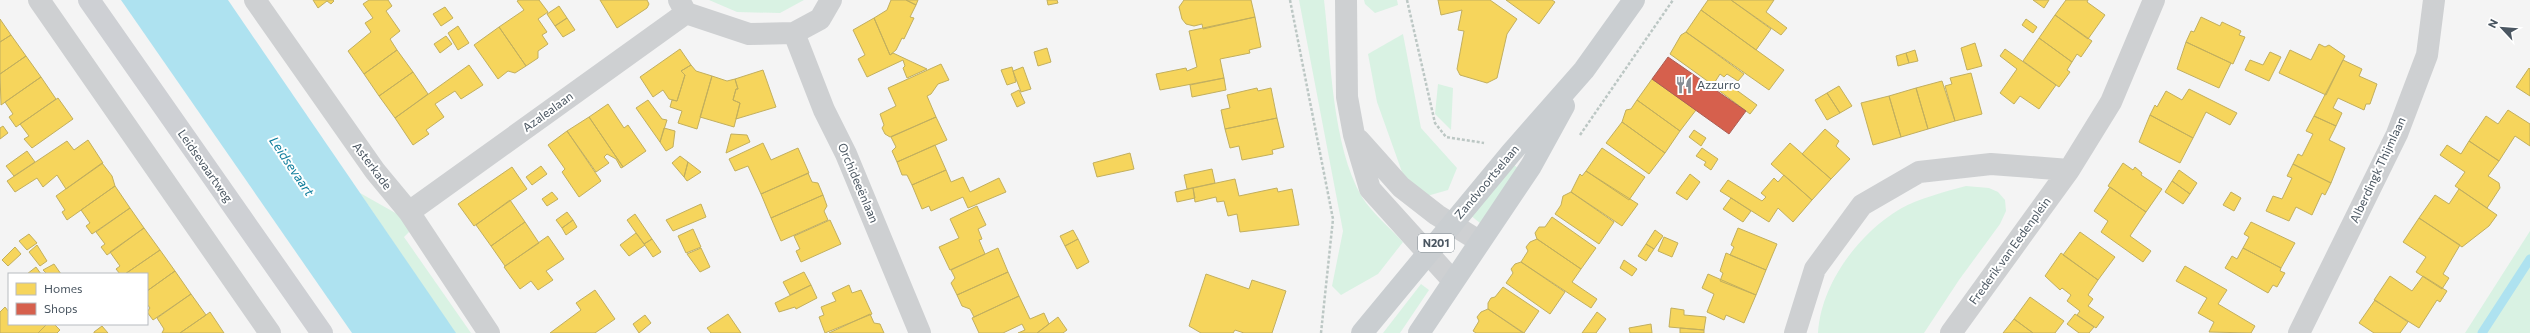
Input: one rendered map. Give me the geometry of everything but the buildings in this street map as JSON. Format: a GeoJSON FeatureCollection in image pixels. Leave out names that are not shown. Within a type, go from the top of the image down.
{"type":"FeatureCollection","features":[{"type":"Feature","properties":{"kind":"main road","name":"Leidsevaartweg"},"geometry":{"type":"LineString","coordinates":[[89,0],[322,333]]}},
{"type":"Feature","properties":{"kind":"main road","name":"Zandvoortselaan"},"geometry":{"type":"LineString","coordinates":[[1362,333],[1451,224],[1584,70],[1634,0]]}},
{"type":"Feature","properties":{"kind":"main road","name":"Zandvoortselaan"},"geometry":{"type":"LineString","coordinates":[[1419,333],[1479,241],[1531,166],[1584,70]]}},
{"type":"Feature","properties":{"kind":"street"},"geometry":{"type":"LineString","coordinates":[[39,0],[270,333]]}},
{"type":"Feature","properties":{"kind":"street","name":"Asterkade"},"geometry":{"type":"LineString","coordinates":[[255,0],[374,171],[409,212],[489,333]]}},
{"type":"Feature","properties":{"kind":"street"},"geometry":{"type":"LineString","coordinates":[[683,6],[750,34],[794,33],[820,19],[831,0]]}},
{"type":"Feature","properties":{"kind":"street"},"geometry":{"type":"LineString","coordinates":[[1346,0],[1347,97],[1354,135],[1370,189],[1453,281]]}},
{"type":"Feature","properties":{"kind":"street","name":"Frederik van Eedenplein"},"geometry":{"type":"LineString","coordinates":[[1951,333],[2069,170],[2111,102],[2154,0]]}},
{"type":"Feature","properties":{"kind":"street","name":"Alberdingk Thijmlaan"},"geometry":{"type":"LineString","coordinates":[[2299,333],[2396,134],[2427,55],[2434,0]]}},
{"type":"Feature","properties":{"kind":"street","name":"Azalealaan"},"geometry":{"type":"LineString","coordinates":[[409,212],[683,6]]}},
{"type":"Feature","properties":{"kind":"street","name":"Orchideeënlaan"},"geometry":{"type":"LineString","coordinates":[[794,33],[824,110],[846,154],[920,333]]}},
{"type":"Feature","properties":{"kind":"street"},"geometry":{"type":"LineString","coordinates":[[1354,135],[1401,187],[1451,224],[1479,241]]}},
{"type":"Feature","properties":{"kind":"street"},"geometry":{"type":"LineString","coordinates":[[1795,333],[1815,269],[1862,205],[1919,172],[1991,164],[2069,170]]}},
{"type":"Feature","properties":{"kind":"path"},"geometry":{"type":"LineString","coordinates":[[1290,0],[1332,219],[1321,333]]}},
{"type":"Feature","properties":{"kind":"path"},"geometry":{"type":"LineString","coordinates":[[1407,0],[1435,123],[1446,137],[1498,143],[1512,152]]}},
{"type":"Feature","properties":{"kind":"green space"},"geometry":{"type":"Polygon","coordinates":[[[709,0],[804,0],[780,13],[737,12],[709,0]]]}},
{"type":"Feature","properties":{"kind":"green space"},"geometry":{"type":"Polygon","coordinates":[[[1299,0],[1324,0],[1334,102],[1344,153],[1352,176],[1362,197],[1376,215],[1403,242],[1378,274],[1341,295],[1332,286],[1343,231],[1299,0]]]}},
{"type":"Feature","properties":{"kind":"green space"},"geometry":{"type":"Polygon","coordinates":[[[1364,0],[1397,0],[1398,5],[1375,13],[1365,4],[1364,0]]]}},
{"type":"Feature","properties":{"kind":"green space"},"geometry":{"type":"Polygon","coordinates":[[[1403,34],[1421,128],[1457,168],[1448,190],[1427,196],[1414,187],[1402,172],[1377,102],[1368,54],[1403,34]]]}},
{"type":"Feature","properties":{"kind":"green space"},"geometry":{"type":"Polygon","coordinates":[[[1438,84],[1453,88],[1451,130],[1435,114],[1438,84]]]}},
{"type":"Feature","properties":{"kind":"green space"},"geometry":{"type":"Polygon","coordinates":[[[1511,163],[1518,168],[1480,223],[1470,215],[1511,163]]]}},
{"type":"Feature","properties":{"kind":"green space"},"geometry":{"type":"Polygon","coordinates":[[[1966,186],[1989,188],[1998,192],[2005,200],[2006,211],[2000,224],[1959,280],[1924,333],[1818,333],[1826,296],[1834,279],[1856,246],[1870,232],[1885,219],[1908,205],[1966,186]]]}},
{"type":"Feature","properties":{"kind":"green space"},"geometry":{"type":"Polygon","coordinates":[[[360,193],[399,215],[410,231],[404,237],[471,333],[455,333],[360,193]]]}},
{"type":"Feature","properties":{"kind":"green space"},"geometry":{"type":"Polygon","coordinates":[[[2530,231],[2530,333],[2465,333],[2530,231]]]}},
{"type":"Feature","properties":{"kind":"green space"},"geometry":{"type":"Polygon","coordinates":[[[1421,284],[1429,290],[1400,333],[1383,333],[1421,284]]]}},
{"type":"Feature","properties":{"kind":"water","name":"Leidsevaart"},"geometry":{"type":"Polygon","coordinates":[[[121,0],[228,0],[456,333],[352,333],[121,0]]]}},
{"type":"Feature","properties":{"kind":"waterway"},"geometry":{"type":"LineString","coordinates":[[2482,333],[2530,259]]}},
{"type":"Feature","properties":{"kind":"place","name":"Azzurro"},"geometry":{"type":"Point","coordinates":[1684,85]}}]}
